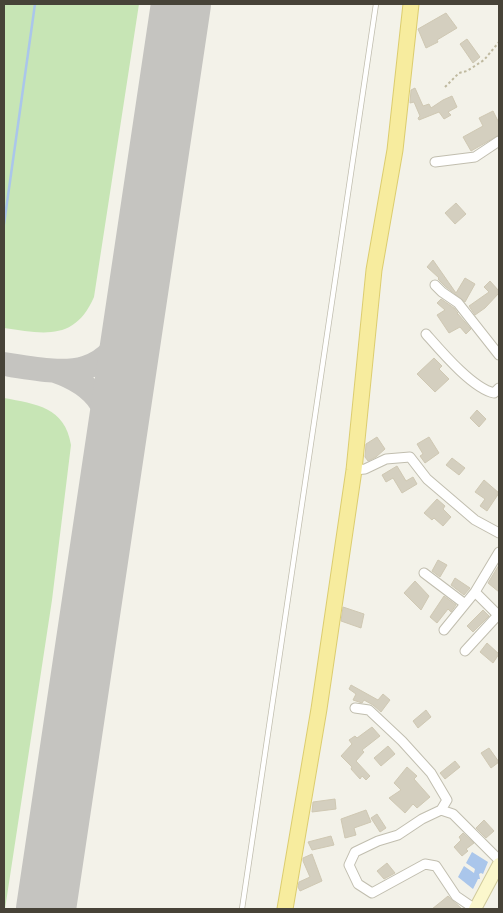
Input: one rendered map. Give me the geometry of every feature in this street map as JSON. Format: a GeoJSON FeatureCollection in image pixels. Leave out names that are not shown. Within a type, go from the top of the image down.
{"type":"FeatureCollection","features":[{"type":"Feature","properties":{"kind":"main road"},"geometry":{"type":"LineString","coordinates":[[285,909],[317,719],[354,470],[374,270],[394,150],[411,4]]}},
{"type":"Feature","properties":{"kind":"street"},"geometry":{"type":"LineString","coordinates":[[435,162],[475,156],[499,141]]}},
{"type":"Feature","properties":{"kind":"street"},"geometry":{"type":"LineString","coordinates":[[435,285],[458,303],[499,355]]}},
{"type":"Feature","properties":{"kind":"street"},"geometry":{"type":"LineString","coordinates":[[426,334],[442,353],[478,386],[487,392],[494,393],[499,388]]}},
{"type":"Feature","properties":{"kind":"street"},"geometry":{"type":"LineString","coordinates":[[354,470],[365,469],[386,459],[410,457],[427,479],[476,520],[499,533]]}},
{"type":"Feature","properties":{"kind":"street"},"geometry":{"type":"LineString","coordinates":[[444,630],[475,592],[499,552]]}},
{"type":"Feature","properties":{"kind":"street"},"geometry":{"type":"LineString","coordinates":[[424,573],[465,604]]}},
{"type":"Feature","properties":{"kind":"street"},"geometry":{"type":"LineString","coordinates":[[465,650],[499,615],[475,592]]}},
{"type":"Feature","properties":{"kind":"street"},"geometry":{"type":"LineString","coordinates":[[355,708],[369,710],[402,741],[430,773],[447,800],[441,810],[422,819],[398,835],[378,841],[355,852],[349,865],[358,884],[372,893],[425,864],[436,866],[456,896],[475,909],[499,864]]}},
{"type":"Feature","properties":{"kind":"street"},"geometry":{"type":"LineString","coordinates":[[441,810],[453,814],[499,860]]}},
{"type":"Feature","properties":{"kind":"lane"},"geometry":{"type":"LineString","coordinates":[[242,909],[376,4]]}},
{"type":"Feature","properties":{"kind":"path"},"geometry":{"type":"LineString","coordinates":[[445,87],[458,73],[467,71],[484,60],[499,42]]}},
{"type":"Feature","properties":{"kind":"green space"},"geometry":{"type":"Polygon","coordinates":[[[4,4],[139,4],[94,297],[78,321],[68,328],[57,331],[32,332],[4,328],[4,4]]]}},
{"type":"Feature","properties":{"kind":"green space"},"geometry":{"type":"Polygon","coordinates":[[[4,398],[38,405],[56,415],[68,432],[71,445],[52,600],[5,909],[4,909],[4,398]]]}},
{"type":"Feature","properties":{"kind":"water"},"geometry":{"type":"Polygon","coordinates":[[[472,852],[488,862],[483,874],[479,874],[480,879],[478,879],[473,889],[458,877],[464,866],[474,873],[475,869],[466,863],[472,852]]]}},
{"type":"Feature","properties":{"kind":"building"},"geometry":{"type":"Polygon","coordinates":[[[446,13],[457,28],[426,48],[418,29],[446,13]]]}},
{"type":"Feature","properties":{"kind":"building"},"geometry":{"type":"Polygon","coordinates":[[[467,39],[480,57],[473,63],[460,44],[467,39]]]}},
{"type":"Feature","properties":{"kind":"building"},"geometry":{"type":"Polygon","coordinates":[[[415,88],[423,106],[429,104],[431,108],[452,96],[457,107],[448,112],[451,115],[444,119],[439,112],[419,120],[420,116],[414,102],[410,103],[411,90],[415,88]]]}},
{"type":"Feature","properties":{"kind":"building"},"geometry":{"type":"Polygon","coordinates":[[[493,111],[499,123],[499,135],[471,151],[463,137],[483,126],[479,118],[493,111]]]}},
{"type":"Feature","properties":{"kind":"building"},"geometry":{"type":"Polygon","coordinates":[[[456,203],[466,214],[455,224],[445,213],[456,203]]]}},
{"type":"Feature","properties":{"kind":"building"},"geometry":{"type":"Polygon","coordinates":[[[433,260],[456,293],[465,278],[475,284],[465,302],[446,287],[427,267],[433,260]]]}},
{"type":"Feature","properties":{"kind":"building"},"geometry":{"type":"Polygon","coordinates":[[[490,281],[499,293],[485,308],[475,315],[469,306],[489,292],[484,287],[490,281]]]}},
{"type":"Feature","properties":{"kind":"building"},"geometry":{"type":"Polygon","coordinates":[[[441,299],[454,308],[471,329],[466,334],[460,327],[449,333],[437,315],[445,310],[437,303],[441,299]]]}},
{"type":"Feature","properties":{"kind":"building"},"geometry":{"type":"Polygon","coordinates":[[[434,358],[442,366],[439,369],[449,379],[435,392],[417,374],[434,358]]]}},
{"type":"Feature","properties":{"kind":"building"},"geometry":{"type":"Polygon","coordinates":[[[477,410],[486,419],[479,427],[470,418],[477,410]]]}},
{"type":"Feature","properties":{"kind":"building"},"geometry":{"type":"Polygon","coordinates":[[[377,437],[385,449],[368,461],[365,457],[366,444],[377,437]]]}},
{"type":"Feature","properties":{"kind":"building"},"geometry":{"type":"Polygon","coordinates":[[[429,437],[439,453],[425,463],[420,456],[423,454],[417,444],[429,437]]]}},
{"type":"Feature","properties":{"kind":"building"},"geometry":{"type":"Polygon","coordinates":[[[452,458],[465,468],[459,475],[446,465],[452,458]]]}},
{"type":"Feature","properties":{"kind":"building"},"geometry":{"type":"Polygon","coordinates":[[[397,466],[406,481],[413,477],[417,484],[402,493],[393,478],[386,482],[382,475],[397,466]]]}},
{"type":"Feature","properties":{"kind":"building"},"geometry":{"type":"Polygon","coordinates":[[[484,480],[499,493],[487,511],[480,506],[485,499],[475,492],[484,480]]]}},
{"type":"Feature","properties":{"kind":"building"},"geometry":{"type":"Polygon","coordinates":[[[437,499],[445,506],[443,509],[451,517],[443,526],[434,518],[432,520],[424,513],[437,499]]]}},
{"type":"Feature","properties":{"kind":"building"},"geometry":{"type":"Polygon","coordinates":[[[438,560],[447,565],[440,577],[432,571],[438,560]]]}},
{"type":"Feature","properties":{"kind":"building"},"geometry":{"type":"Polygon","coordinates":[[[499,565],[499,592],[488,583],[499,565]]]}},
{"type":"Feature","properties":{"kind":"building"},"geometry":{"type":"Polygon","coordinates":[[[455,578],[470,588],[464,595],[451,585],[455,578]]]}},
{"type":"Feature","properties":{"kind":"building"},"geometry":{"type":"Polygon","coordinates":[[[415,581],[429,596],[421,610],[404,593],[415,581]]]}},
{"type":"Feature","properties":{"kind":"building"},"geometry":{"type":"Polygon","coordinates":[[[444,596],[456,605],[451,612],[448,609],[437,623],[430,617],[444,596]]]}},
{"type":"Feature","properties":{"kind":"building"},"geometry":{"type":"Polygon","coordinates":[[[343,607],[364,614],[361,628],[341,621],[343,607]]]}},
{"type":"Feature","properties":{"kind":"building"},"geometry":{"type":"Polygon","coordinates":[[[483,610],[489,616],[473,632],[467,626],[483,610]]]}},
{"type":"Feature","properties":{"kind":"building"},"geometry":{"type":"Polygon","coordinates":[[[487,643],[499,654],[493,663],[480,652],[487,643]]]}},
{"type":"Feature","properties":{"kind":"building"},"geometry":{"type":"Polygon","coordinates":[[[351,685],[378,700],[383,694],[390,700],[381,712],[364,700],[362,703],[353,700],[356,694],[349,689],[351,685]]]}},
{"type":"Feature","properties":{"kind":"building"},"geometry":{"type":"Polygon","coordinates":[[[426,710],[431,717],[418,728],[413,721],[426,710]]]}},
{"type":"Feature","properties":{"kind":"building"},"geometry":{"type":"Polygon","coordinates":[[[372,727],[380,736],[362,750],[364,752],[356,761],[370,776],[366,780],[362,776],[360,779],[341,756],[352,744],[349,740],[355,736],[357,738],[372,727]]]}},
{"type":"Feature","properties":{"kind":"building"},"geometry":{"type":"Polygon","coordinates":[[[388,746],[395,754],[381,766],[374,758],[388,746]]]}},
{"type":"Feature","properties":{"kind":"building"},"geometry":{"type":"Polygon","coordinates":[[[489,748],[499,762],[491,768],[481,753],[489,748]]]}},
{"type":"Feature","properties":{"kind":"building"},"geometry":{"type":"Polygon","coordinates":[[[455,761],[460,767],[445,779],[440,773],[455,761]]]}},
{"type":"Feature","properties":{"kind":"building"},"geometry":{"type":"Polygon","coordinates":[[[407,767],[417,776],[414,779],[430,797],[417,808],[413,804],[405,813],[389,798],[401,790],[394,783],[407,767]]]}},
{"type":"Feature","properties":{"kind":"building"},"geometry":{"type":"Polygon","coordinates":[[[335,799],[336,809],[312,812],[313,802],[335,799]]]}},
{"type":"Feature","properties":{"kind":"building"},"geometry":{"type":"Polygon","coordinates":[[[366,810],[371,822],[354,828],[356,835],[345,838],[341,819],[366,810]]]}},
{"type":"Feature","properties":{"kind":"building"},"geometry":{"type":"Polygon","coordinates":[[[377,814],[386,828],[380,832],[371,818],[377,814]]]}},
{"type":"Feature","properties":{"kind":"building"},"geometry":{"type":"Polygon","coordinates":[[[484,820],[494,831],[486,838],[476,828],[484,820]]]}},
{"type":"Feature","properties":{"kind":"building"},"geometry":{"type":"Polygon","coordinates":[[[463,833],[474,843],[466,849],[468,851],[462,856],[454,847],[461,840],[459,837],[463,833]]]}},
{"type":"Feature","properties":{"kind":"building"},"geometry":{"type":"Polygon","coordinates":[[[331,836],[334,845],[312,850],[308,842],[331,836]]]}},
{"type":"Feature","properties":{"kind":"building"},"geometry":{"type":"Polygon","coordinates":[[[312,854],[322,881],[300,891],[298,887],[299,882],[310,877],[303,858],[312,854]]]}},
{"type":"Feature","properties":{"kind":"building"},"geometry":{"type":"Polygon","coordinates":[[[387,863],[395,873],[384,879],[377,871],[387,863]]]}},
{"type":"Feature","properties":{"kind":"building"},"geometry":{"type":"Polygon","coordinates":[[[448,896],[462,909],[432,909],[442,901],[448,896]]]}},
{"type":"Feature","properties":{"kind":"waterway"},"geometry":{"type":"LineString","coordinates":[[4,224],[35,4]]}},
{"type":"Feature","properties":{"kind":"taxiway"},"geometry":{"type":"LineString","coordinates":[[4,364],[66,371],[83,368],[98,362],[111,351],[123,335],[135,312]]}},
{"type":"Feature","properties":{"kind":"taxiway"},"geometry":{"type":"LineString","coordinates":[[55,371],[82,384],[100,402],[110,425],[114,455]]}},
{"type":"Feature","properties":{"kind":"runway"},"geometry":{"type":"LineString","coordinates":[[46,909],[181,4]]}}]}
